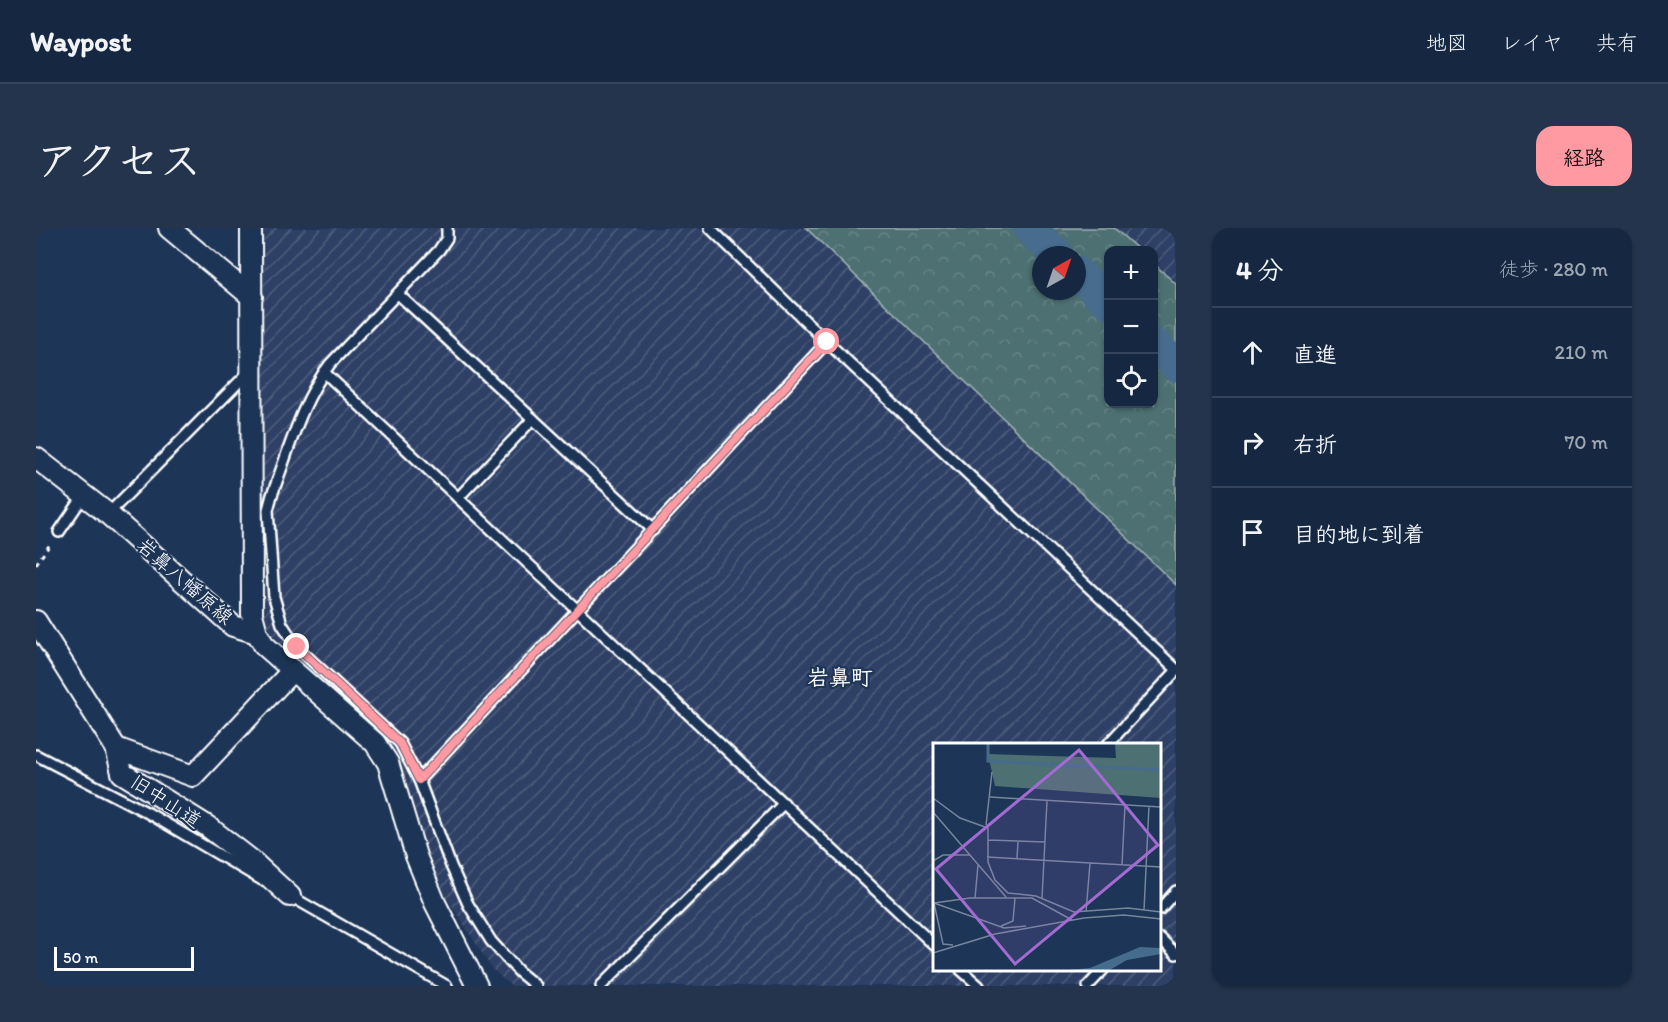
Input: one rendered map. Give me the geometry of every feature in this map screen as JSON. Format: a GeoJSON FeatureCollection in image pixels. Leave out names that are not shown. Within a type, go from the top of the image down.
{"type":"FeatureCollection","features":[{"type":"Feature","properties":{"kind":"street"},"geometry":{"type":"LineString","coordinates":[[169,228],[252,297]]}},
{"type":"Feature","properties":{"kind":"street"},"geometry":{"type":"LineString","coordinates":[[251,228],[252,614],[257,633]]}},
{"type":"Feature","properties":{"kind":"street","name":"岩鼻八幡原線"},"geometry":{"type":"LineString","coordinates":[[36,458],[85,494],[233,626],[257,633],[264,645],[375,743],[388,763],[416,856],[435,903],[477,986]]}},
{"type":"Feature","properties":{"kind":"street","name":"旧中山道"},"geometry":{"type":"LineString","coordinates":[[36,621],[116,748],[122,773],[207,826],[251,860],[290,896]]}},
{"type":"Feature","properties":{"kind":"street"},"geometry":{"type":"LineString","coordinates":[[116,748],[193,776],[292,671]]}},
{"type":"Feature","properties":{"kind":"lane"},"geometry":{"type":"LineString","coordinates":[[447,228],[447,238],[440,250],[324,372],[309,398],[268,510],[274,597],[282,624],[297,647],[400,743],[419,780],[451,866],[468,904],[491,941],[519,972],[536,986]]}},
{"type":"Feature","properties":{"kind":"lane"},"geometry":{"type":"LineString","coordinates":[[710,228],[827,342],[1176,670],[1109,743]]}},
{"type":"Feature","properties":{"kind":"lane"},"geometry":{"type":"LineString","coordinates":[[398,294],[653,530]]}},
{"type":"Feature","properties":{"kind":"lane"},"geometry":{"type":"LineString","coordinates":[[419,780],[827,342]]}},
{"type":"Feature","properties":{"kind":"lane"},"geometry":{"type":"LineString","coordinates":[[108,514],[251,370]]}},
{"type":"Feature","properties":{"kind":"lane"},"geometry":{"type":"LineString","coordinates":[[324,372],[784,803],[932,938]]}},
{"type":"Feature","properties":{"kind":"lane"},"geometry":{"type":"LineString","coordinates":[[458,498],[533,419]]}},
{"type":"Feature","properties":{"kind":"lane"},"geometry":{"type":"LineString","coordinates":[[59,532],[85,494]]}},
{"type":"Feature","properties":{"kind":"lane"},"geometry":{"type":"LineString","coordinates":[[36,755],[148,813],[447,986]]}},
{"type":"Feature","properties":{"kind":"lane"},"geometry":{"type":"LineString","coordinates":[[601,986],[784,803]]}},
{"type":"Feature","properties":{"kind":"lane"},"geometry":{"type":"LineString","coordinates":[[1161,908],[1176,891]]}},
{"type":"Feature","properties":{"kind":"lane"},"geometry":{"type":"LineString","coordinates":[[1161,939],[1176,954]]}},
{"type":"Feature","properties":{"kind":"lane"},"geometry":{"type":"LineString","coordinates":[[963,971],[979,986]]}},
{"type":"Feature","properties":{"kind":"lane"},"geometry":{"type":"LineString","coordinates":[[1088,986],[1101,971]]}},
{"type":"Feature","properties":{"kind":"path"},"geometry":{"type":"LineString","coordinates":[[36,564],[59,532]]}},
{"type":"Feature","properties":{"kind":"shaded area"},"geometry":{"type":"Polygon","coordinates":[[[256,228],[1176,228],[1176,986],[511,986],[492,969],[445,895],[423,841],[405,783],[387,746],[370,725],[284,648],[262,618],[257,590],[256,228]]]}},
{"type":"Feature","properties":{"kind":"green space"},"geometry":{"type":"Polygon","coordinates":[[[806,228],[1114,228],[1134,246],[1104,246],[1104,408],[1158,408],[1158,268],[1176,284],[1176,585],[806,228]]]}},
{"type":"Feature","properties":{"kind":"waterway"},"geometry":{"type":"LineString","coordinates":[[1029,228],[1048,246]]}},
{"type":"Feature","properties":{"kind":"waterway"},"geometry":{"type":"LineString","coordinates":[[1086,281],[1106,300]]}},
{"type":"Feature","properties":{"kind":"waterway"},"geometry":{"type":"LineString","coordinates":[[1158,348],[1176,365]]}},
{"type":"Feature","properties":{"kind":"district","name":"岩鼻町"},"geometry":{"type":"Point","coordinates":[840,677]}},
{"type":"Feature","properties":{"kind":"route"},"geometry":{"type":"LineString","coordinates":[[297,647],[400,743],[419,780],[827,342]]}}]}
